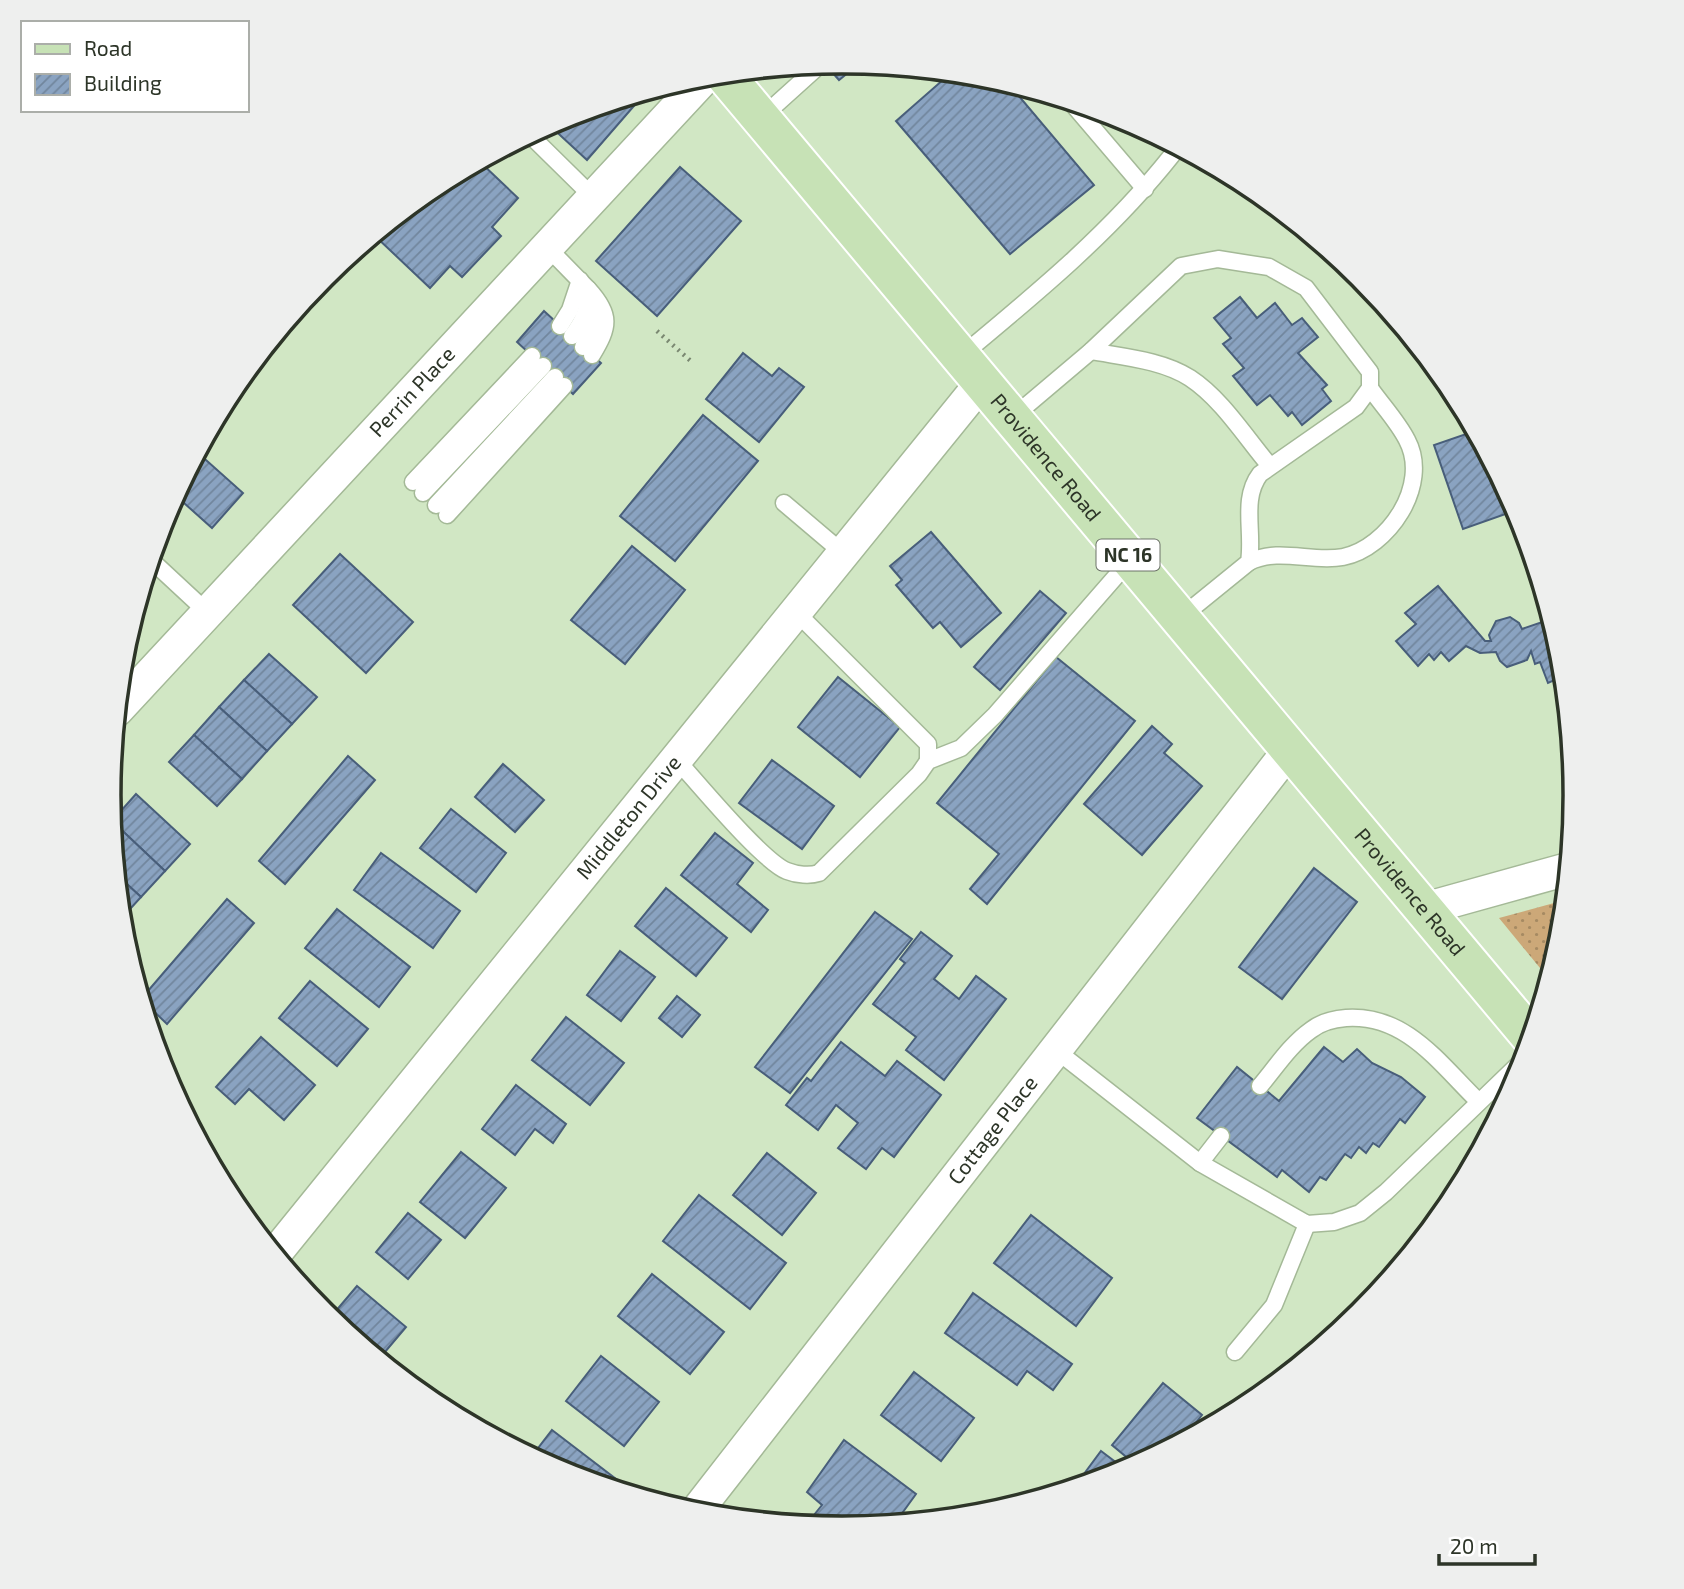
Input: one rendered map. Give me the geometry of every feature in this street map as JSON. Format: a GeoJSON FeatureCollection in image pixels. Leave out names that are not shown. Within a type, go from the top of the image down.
{"type":"FeatureCollection","features":[{"type":"Feature","properties":{"kind":"main road","name":"Providence Road"},"geometry":{"type":"LineString","coordinates":[[731,83],[1524,1029]]}},
{"type":"Feature","properties":{"kind":"street","name":"Perrin Place"},"geometry":{"type":"LineString","coordinates":[[127,699],[694,89]]}},
{"type":"Feature","properties":{"kind":"street","name":"Middleton Drive"},"geometry":{"type":"LineString","coordinates":[[281,1247],[842,553],[972,369]]}},
{"type":"Feature","properties":{"kind":"street","name":"Cottage Place"},"geometry":{"type":"LineString","coordinates":[[703,1502],[1290,749]]}},
{"type":"Feature","properties":{"kind":"street"},"geometry":{"type":"LineString","coordinates":[[1424,909],[1558,872]]}},
{"type":"Feature","properties":{"kind":"lane"},"geometry":{"type":"LineString","coordinates":[[761,118],[809,75]]}},
{"type":"Feature","properties":{"kind":"lane"},"geometry":{"type":"LineString","coordinates":[[1082,115],[1145,189]]}},
{"type":"Feature","properties":{"kind":"lane"},"geometry":{"type":"LineString","coordinates":[[537,142],[593,197]]}},
{"type":"Feature","properties":{"kind":"lane"},"geometry":{"type":"LineString","coordinates":[[972,369],[1053,279],[1131,206],[1170,153]]}},
{"type":"Feature","properties":{"kind":"lane"},"geometry":{"type":"LineString","coordinates":[[546,246],[588,289],[605,312],[606,331],[577,341],[588,304],[588,289]]}},
{"type":"Feature","properties":{"kind":"lane"},"geometry":{"type":"LineString","coordinates":[[1013,417],[1091,351],[1181,266],[1218,259],[1269,267],[1306,288],[1370,372],[1370,388],[1408,441],[1412,457],[1412,478],[1399,519],[1388,532],[1346,556],[1264,555],[1249,562],[1180,618]]}},
{"type":"Feature","properties":{"kind":"lane"},"geometry":{"type":"LineString","coordinates":[[1091,351],[1167,367],[1190,378],[1210,394],[1270,466]]}},
{"type":"Feature","properties":{"kind":"lane"},"geometry":{"type":"LineString","coordinates":[[418,488],[548,371],[442,510]]}},
{"type":"Feature","properties":{"kind":"lane"},"geometry":{"type":"LineString","coordinates":[[1249,562],[1252,542],[1250,486],[1270,466],[1356,407],[1370,388]]}},
{"type":"Feature","properties":{"kind":"lane"},"geometry":{"type":"LineString","coordinates":[[784,503],[842,553]]}},
{"type":"Feature","properties":{"kind":"lane"},"geometry":{"type":"LineString","coordinates":[[676,758],[716,805],[786,871],[810,876],[819,873],[919,774],[928,761],[961,748],[995,715],[1131,559]]}},
{"type":"Feature","properties":{"kind":"lane"},"geometry":{"type":"LineString","coordinates":[[158,566],[208,612]]}},
{"type":"Feature","properties":{"kind":"lane"},"geometry":{"type":"LineString","coordinates":[[795,611],[928,744],[928,761]]}},
{"type":"Feature","properties":{"kind":"lane"},"geometry":{"type":"LineString","coordinates":[[1260,1086],[1311,1029],[1331,1020],[1363,1017],[1387,1022],[1408,1034],[1478,1101]]}},
{"type":"Feature","properties":{"kind":"lane"},"geometry":{"type":"LineString","coordinates":[[1056,1051],[1200,1163],[1307,1224],[1334,1222],[1360,1213],[1386,1192],[1505,1076]]}},
{"type":"Feature","properties":{"kind":"lane"},"geometry":{"type":"LineString","coordinates":[[1200,1163],[1221,1136]]}},
{"type":"Feature","properties":{"kind":"lane"},"geometry":{"type":"LineString","coordinates":[[1235,1352],[1275,1305],[1307,1224]]}},
{"type":"Feature","properties":{"kind":"path"},"geometry":{"type":"LineString","coordinates":[[657,331],[693,363]]}},
{"type":"Feature","properties":{"kind":"shaded area"},"geometry":{"type":"Polygon","coordinates":[[[1555,903],[1541,969],[1499,918],[1555,903]]]}},
{"type":"Feature","properties":{"kind":"building"},"geometry":{"type":"Polygon","coordinates":[[[834,74],[846,74],[839,80],[834,74]]]}},
{"type":"Feature","properties":{"kind":"building"},"geometry":{"type":"Polygon","coordinates":[[[942,81],[1018,95],[1094,185],[1010,254],[896,121],[942,81]]]}},
{"type":"Feature","properties":{"kind":"building"},"geometry":{"type":"Polygon","coordinates":[[[636,104],[587,160],[557,132],[636,104]]]}},
{"type":"Feature","properties":{"kind":"building"},"geometry":{"type":"Polygon","coordinates":[[[486,167],[518,198],[492,227],[501,236],[462,277],[450,266],[430,288],[380,241],[441,195],[486,167]]]}},
{"type":"Feature","properties":{"kind":"building"},"geometry":{"type":"Polygon","coordinates":[[[680,167],[741,221],[657,316],[596,261],[680,167]]]}},
{"type":"Feature","properties":{"kind":"building"},"geometry":{"type":"Polygon","coordinates":[[[1240,297],[1257,318],[1275,303],[1292,325],[1302,318],[1318,337],[1298,353],[1327,385],[1322,389],[1331,401],[1302,425],[1292,412],[1288,416],[1270,395],[1257,405],[1233,376],[1244,368],[1223,344],[1231,338],[1214,318],[1240,297]]]}},
{"type":"Feature","properties":{"kind":"building"},"geometry":{"type":"Polygon","coordinates":[[[544,311],[601,363],[573,394],[517,342],[544,311]]]}},
{"type":"Feature","properties":{"kind":"building"},"geometry":{"type":"Polygon","coordinates":[[[743,353],[772,376],[779,368],[804,387],[759,442],[706,399],[743,353]]]}},
{"type":"Feature","properties":{"kind":"building"},"geometry":{"type":"Polygon","coordinates":[[[703,415],[758,461],[675,561],[620,516],[703,415]]]}},
{"type":"Feature","properties":{"kind":"building"},"geometry":{"type":"Polygon","coordinates":[[[1466,434],[1506,514],[1463,529],[1434,445],[1466,434]]]}},
{"type":"Feature","properties":{"kind":"building"},"geometry":{"type":"Polygon","coordinates":[[[204,459],[243,493],[212,528],[183,502],[204,459]]]}},
{"type":"Feature","properties":{"kind":"building"},"geometry":{"type":"Polygon","coordinates":[[[931,532],[1001,613],[961,647],[940,622],[933,628],[896,585],[902,580],[890,566],[931,532]]]}},
{"type":"Feature","properties":{"kind":"building"},"geometry":{"type":"Polygon","coordinates":[[[632,546],[685,590],[625,664],[571,620],[632,546]]]}},
{"type":"Feature","properties":{"kind":"building"},"geometry":{"type":"Polygon","coordinates":[[[340,554],[413,622],[366,673],[293,605],[340,554]]]}},
{"type":"Feature","properties":{"kind":"building"},"geometry":{"type":"Polygon","coordinates":[[[1438,586],[1485,641],[1491,641],[1489,635],[1496,621],[1510,617],[1519,623],[1522,629],[1541,622],[1554,681],[1548,683],[1540,662],[1535,664],[1531,651],[1527,660],[1507,667],[1496,652],[1480,653],[1466,646],[1449,661],[1441,652],[1434,660],[1429,654],[1418,666],[1396,641],[1416,624],[1405,613],[1438,586]]]}},
{"type":"Feature","properties":{"kind":"building"},"geometry":{"type":"Polygon","coordinates":[[[1040,591],[1066,613],[1000,690],[974,667],[1040,591]]]}},
{"type":"Feature","properties":{"kind":"building"},"geometry":{"type":"Polygon","coordinates":[[[269,654],[317,697],[292,724],[244,680],[269,654]]]}},
{"type":"Feature","properties":{"kind":"building"},"geometry":{"type":"Polygon","coordinates":[[[1056,657],[1135,721],[987,904],[970,889],[999,854],[937,803],[1056,657]]]}},
{"type":"Feature","properties":{"kind":"building"},"geometry":{"type":"Polygon","coordinates":[[[838,677],[900,727],[860,777],[798,727],[838,677]]]}},
{"type":"Feature","properties":{"kind":"building"},"geometry":{"type":"Polygon","coordinates":[[[244,680],[292,724],[267,751],[219,707],[244,680]]]}},
{"type":"Feature","properties":{"kind":"building"},"geometry":{"type":"Polygon","coordinates":[[[219,707],[267,751],[242,779],[194,735],[219,707]]]}},
{"type":"Feature","properties":{"kind":"building"},"geometry":{"type":"Polygon","coordinates":[[[1152,726],[1172,744],[1164,753],[1202,786],[1142,855],[1084,804],[1152,726]]]}},
{"type":"Feature","properties":{"kind":"building"},"geometry":{"type":"Polygon","coordinates":[[[194,735],[242,779],[217,806],[169,762],[194,735]]]}},
{"type":"Feature","properties":{"kind":"building"},"geometry":{"type":"Polygon","coordinates":[[[348,756],[375,780],[285,884],[259,861],[348,756]]]}},
{"type":"Feature","properties":{"kind":"building"},"geometry":{"type":"Polygon","coordinates":[[[772,760],[834,806],[802,849],[739,803],[772,760]]]}},
{"type":"Feature","properties":{"kind":"building"},"geometry":{"type":"Polygon","coordinates":[[[503,764],[544,800],[515,832],[475,797],[503,764]]]}},
{"type":"Feature","properties":{"kind":"building"},"geometry":{"type":"Polygon","coordinates":[[[136,794],[190,844],[165,871],[123,831],[122,810],[136,794]]]}},
{"type":"Feature","properties":{"kind":"building"},"geometry":{"type":"Polygon","coordinates":[[[451,809],[506,853],[476,892],[420,848],[451,809]]]}},
{"type":"Feature","properties":{"kind":"building"},"geometry":{"type":"Polygon","coordinates":[[[123,831],[165,871],[141,897],[127,884],[123,831]]]}},
{"type":"Feature","properties":{"kind":"building"},"geometry":{"type":"Polygon","coordinates":[[[715,833],[753,863],[737,884],[768,910],[751,932],[681,875],[715,833]]]}},
{"type":"Feature","properties":{"kind":"building"},"geometry":{"type":"Polygon","coordinates":[[[381,853],[460,911],[433,948],[354,890],[381,853]]]}},
{"type":"Feature","properties":{"kind":"building"},"geometry":{"type":"Polygon","coordinates":[[[1314,868],[1357,902],[1282,999],[1239,967],[1314,868]]]}},
{"type":"Feature","properties":{"kind":"building"},"geometry":{"type":"Polygon","coordinates":[[[127,884],[141,897],[130,909],[127,884]]]}},
{"type":"Feature","properties":{"kind":"building"},"geometry":{"type":"Polygon","coordinates":[[[666,888],[727,938],[696,976],[635,926],[666,888]]]}},
{"type":"Feature","properties":{"kind":"building"},"geometry":{"type":"Polygon","coordinates":[[[227,899],[254,923],[167,1024],[155,1013],[149,990],[227,899]]]}},
{"type":"Feature","properties":{"kind":"building"},"geometry":{"type":"Polygon","coordinates":[[[337,909],[410,967],[379,1007],[305,948],[337,909]]]}},
{"type":"Feature","properties":{"kind":"building"},"geometry":{"type":"Polygon","coordinates":[[[875,912],[912,939],[790,1093],[755,1067],[875,912]]]}},
{"type":"Feature","properties":{"kind":"building"},"geometry":{"type":"Polygon","coordinates":[[[921,932],[952,956],[934,979],[959,999],[976,976],[1006,999],[944,1080],[906,1050],[916,1037],[873,1004],[905,963],[900,959],[921,932]]]}},
{"type":"Feature","properties":{"kind":"building"},"geometry":{"type":"Polygon","coordinates":[[[620,951],[655,977],[621,1021],[587,995],[620,951]]]}},
{"type":"Feature","properties":{"kind":"building"},"geometry":{"type":"Polygon","coordinates":[[[310,981],[368,1029],[337,1066],[279,1018],[310,981]]]}},
{"type":"Feature","properties":{"kind":"building"},"geometry":{"type":"Polygon","coordinates":[[[677,996],[700,1015],[682,1037],[659,1018],[677,996]]]}},
{"type":"Feature","properties":{"kind":"building"},"geometry":{"type":"Polygon","coordinates":[[[566,1017],[624,1063],[590,1105],[532,1060],[566,1017]]]}},
{"type":"Feature","properties":{"kind":"building"},"geometry":{"type":"Polygon","coordinates":[[[261,1037],[315,1085],[284,1120],[249,1089],[235,1104],[216,1087],[261,1037]]]}},
{"type":"Feature","properties":{"kind":"building"},"geometry":{"type":"Polygon","coordinates":[[[841,1042],[885,1076],[897,1061],[941,1095],[894,1157],[882,1148],[866,1169],[838,1148],[858,1123],[836,1105],[818,1130],[786,1105],[807,1078],[811,1081],[841,1042]]]}},
{"type":"Feature","properties":{"kind":"building"},"geometry":{"type":"Polygon","coordinates":[[[1324,1047],[1343,1062],[1357,1049],[1372,1063],[1401,1077],[1425,1097],[1405,1123],[1400,1119],[1379,1147],[1373,1143],[1366,1153],[1359,1147],[1351,1158],[1345,1154],[1326,1180],[1320,1177],[1309,1192],[1282,1170],[1277,1177],[1197,1118],[1237,1067],[1279,1101],[1324,1047]]]}},
{"type":"Feature","properties":{"kind":"building"},"geometry":{"type":"Polygon","coordinates":[[[516,1085],[566,1124],[553,1143],[535,1129],[515,1155],[482,1129],[516,1085]]]}},
{"type":"Feature","properties":{"kind":"building"},"geometry":{"type":"Polygon","coordinates":[[[461,1152],[506,1188],[465,1238],[420,1202],[461,1152]]]}},
{"type":"Feature","properties":{"kind":"building"},"geometry":{"type":"Polygon","coordinates":[[[767,1153],[816,1193],[782,1235],[733,1195],[767,1153]]]}},
{"type":"Feature","properties":{"kind":"building"},"geometry":{"type":"Polygon","coordinates":[[[699,1195],[786,1263],[750,1309],[663,1241],[699,1195]]]}},
{"type":"Feature","properties":{"kind":"building"},"geometry":{"type":"Polygon","coordinates":[[[408,1213],[441,1240],[408,1279],[376,1252],[408,1213]]]}},
{"type":"Feature","properties":{"kind":"building"},"geometry":{"type":"Polygon","coordinates":[[[1031,1215],[1112,1278],[1076,1326],[994,1263],[1031,1215]]]}},
{"type":"Feature","properties":{"kind":"building"},"geometry":{"type":"Polygon","coordinates":[[[652,1274],[724,1332],[690,1374],[618,1316],[652,1274]]]}},
{"type":"Feature","properties":{"kind":"building"},"geometry":{"type":"Polygon","coordinates":[[[357,1286],[406,1327],[385,1352],[337,1309],[357,1286]]]}},
{"type":"Feature","properties":{"kind":"building"},"geometry":{"type":"Polygon","coordinates":[[[973,1293],[1072,1364],[1053,1390],[1027,1371],[1017,1385],[945,1333],[973,1293]]]}},
{"type":"Feature","properties":{"kind":"building"},"geometry":{"type":"Polygon","coordinates":[[[601,1356],[659,1402],[624,1446],[566,1401],[601,1356]]]}},
{"type":"Feature","properties":{"kind":"building"},"geometry":{"type":"Polygon","coordinates":[[[914,1372],[974,1418],[941,1461],[881,1415],[914,1372]]]}},
{"type":"Feature","properties":{"kind":"building"},"geometry":{"type":"Polygon","coordinates":[[[1163,1383],[1202,1415],[1196,1422],[1126,1457],[1112,1445],[1163,1383]]]}},
{"type":"Feature","properties":{"kind":"building"},"geometry":{"type":"Polygon","coordinates":[[[552,1430],[616,1479],[566,1461],[538,1448],[552,1430]]]}},
{"type":"Feature","properties":{"kind":"building"},"geometry":{"type":"Polygon","coordinates":[[[844,1440],[916,1494],[903,1513],[842,1516],[814,1515],[822,1505],[807,1492],[844,1440]]]}},
{"type":"Feature","properties":{"kind":"building"},"geometry":{"type":"Polygon","coordinates":[[[1101,1451],[1115,1462],[1085,1473],[1101,1451]]]}}]}
